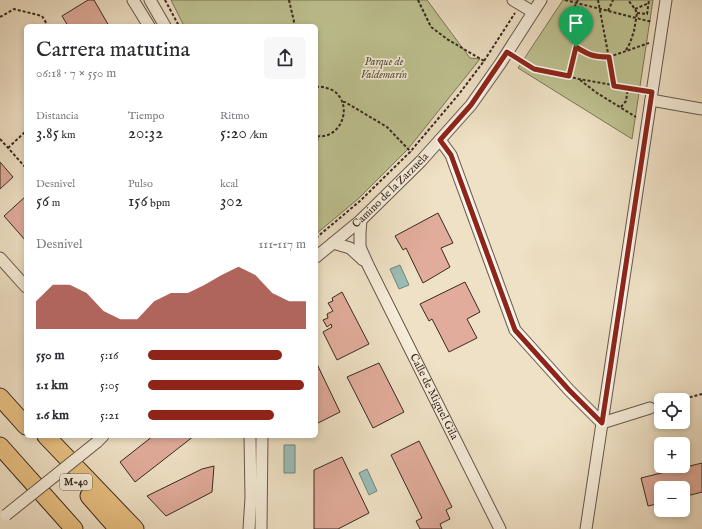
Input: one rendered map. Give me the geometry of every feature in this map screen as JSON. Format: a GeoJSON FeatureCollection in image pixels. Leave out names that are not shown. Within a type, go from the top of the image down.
{"type":"FeatureCollection","features":[{"type":"Feature","properties":{"kind":"highway"},"geometry":{"type":"LineString","coordinates":[[0,388],[24,413]]}},
{"type":"Feature","properties":{"kind":"highway"},"geometry":{"type":"LineString","coordinates":[[0,397],[24,424]]}},
{"type":"Feature","properties":{"kind":"highway","name":"M-40"},"geometry":{"type":"LineString","coordinates":[[37,438],[118,529]]}},
{"type":"Feature","properties":{"kind":"highway"},"geometry":{"type":"LineString","coordinates":[[48,438],[135,529]]}},
{"type":"Feature","properties":{"kind":"highway","name":"M-40"},"geometry":{"type":"LineString","coordinates":[[0,446],[74,529]]}},
{"type":"Feature","properties":{"kind":"street"},"geometry":{"type":"LineString","coordinates":[[133,0],[148,24]]}},
{"type":"Feature","properties":{"kind":"street"},"geometry":{"type":"LineString","coordinates":[[150,0],[164,24]]}},
{"type":"Feature","properties":{"kind":"street","name":"Camino de la Zarzuela"},"geometry":{"type":"LineString","coordinates":[[318,255],[361,220],[421,160],[471,105],[541,0]]}},
{"type":"Feature","properties":{"kind":"street"},"geometry":{"type":"LineString","coordinates":[[586,529],[666,0]]}},
{"type":"Feature","properties":{"kind":"street"},"geometry":{"type":"LineString","coordinates":[[517,2],[533,12]]}},
{"type":"Feature","properties":{"kind":"street"},"geometry":{"type":"LineString","coordinates":[[652,96],[702,109]]}},
{"type":"Feature","properties":{"kind":"street"},"geometry":{"type":"LineString","coordinates":[[440,140],[451,155],[515,330],[569,390],[602,423]]}},
{"type":"Feature","properties":{"kind":"street","name":"Calle de Miguel Gila"},"geometry":{"type":"LineString","coordinates":[[361,220],[360,247],[368,265],[500,529]]}},
{"type":"Feature","properties":{"kind":"street","name":"Calle de Miguel Gila"},"geometry":{"type":"LineString","coordinates":[[333,244],[350,248],[368,265]]}},
{"type":"Feature","properties":{"kind":"street"},"geometry":{"type":"LineString","coordinates":[[0,258],[24,285]]}},
{"type":"Feature","properties":{"kind":"street"},"geometry":{"type":"LineString","coordinates":[[602,423],[650,408]]}},
{"type":"Feature","properties":{"kind":"street"},"geometry":{"type":"LineString","coordinates":[[248,529],[250,498],[250,438]]}},
{"type":"Feature","properties":{"kind":"street"},"geometry":{"type":"LineString","coordinates":[[261,529],[262,438]]}},
{"type":"Feature","properties":{"kind":"street"},"geometry":{"type":"LineString","coordinates":[[3,517],[100,439]]}},
{"type":"Feature","properties":{"kind":"path"},"geometry":{"type":"LineString","coordinates":[[165,0],[178,24]]}},
{"type":"Feature","properties":{"kind":"path"},"geometry":{"type":"LineString","coordinates":[[289,0],[295,24]]}},
{"type":"Feature","properties":{"kind":"path"},"geometry":{"type":"LineString","coordinates":[[418,0],[431,27],[447,39],[484,61]]}},
{"type":"Feature","properties":{"kind":"path"},"geometry":{"type":"LineString","coordinates":[[565,0],[663,24]]}},
{"type":"Feature","properties":{"kind":"path"},"geometry":{"type":"LineString","coordinates":[[578,0],[571,14],[570,24],[572,38],[576,47],[587,54],[596,57],[609,57],[648,42],[660,44]]}},
{"type":"Feature","properties":{"kind":"path"},"geometry":{"type":"LineString","coordinates":[[598,0],[614,86]]}},
{"type":"Feature","properties":{"kind":"path"},"geometry":{"type":"LineString","coordinates":[[608,11],[613,0]]}},
{"type":"Feature","properties":{"kind":"path"},"geometry":{"type":"LineString","coordinates":[[625,51],[630,43],[634,31],[637,12],[628,0]]}},
{"type":"Feature","properties":{"kind":"path"},"geometry":{"type":"LineString","coordinates":[[318,236],[360,201],[410,152],[459,94],[484,61],[517,2]]}},
{"type":"Feature","properties":{"kind":"path"},"geometry":{"type":"LineString","coordinates":[[635,9],[649,2]]}},
{"type":"Feature","properties":{"kind":"path"},"geometry":{"type":"LineString","coordinates":[[637,12],[647,14],[649,2]]}},
{"type":"Feature","properties":{"kind":"path"},"geometry":{"type":"LineString","coordinates":[[0,17],[14,9],[42,16],[47,24]]}},
{"type":"Feature","properties":{"kind":"path"},"geometry":{"type":"LineString","coordinates":[[569,76],[576,47]]}},
{"type":"Feature","properties":{"kind":"path"},"geometry":{"type":"LineString","coordinates":[[507,52],[534,69],[628,88],[652,96]]}},
{"type":"Feature","properties":{"kind":"path"},"geometry":{"type":"LineString","coordinates":[[579,78],[597,93],[648,123]]}},
{"type":"Feature","properties":{"kind":"path"},"geometry":{"type":"LineString","coordinates":[[318,86],[329,88],[337,94],[343,102],[344,112],[342,122],[337,130],[328,135],[318,137]]}},
{"type":"Feature","properties":{"kind":"path"},"geometry":{"type":"LineString","coordinates":[[621,107],[626,101],[628,88]]}},
{"type":"Feature","properties":{"kind":"path"},"geometry":{"type":"LineString","coordinates":[[343,102],[387,127],[410,152],[421,160]]}},
{"type":"Feature","properties":{"kind":"path"},"geometry":{"type":"LineString","coordinates":[[8,148],[24,133]]}},
{"type":"Feature","properties":{"kind":"path"},"geometry":{"type":"LineString","coordinates":[[0,139],[24,166]]}},
{"type":"Feature","properties":{"kind":"path"},"geometry":{"type":"LineString","coordinates":[[690,397],[702,394]]}},
{"type":"Feature","properties":{"kind":"green space","name":"Parque de Valdemarín"},"geometry":{"type":"Polygon","coordinates":[[[171,0],[427,0],[470,58],[480,59],[408,149],[358,199],[318,232],[318,24],[183,24],[171,0]]]}},
{"type":"Feature","properties":{"kind":"green space"},"geometry":{"type":"Polygon","coordinates":[[[563,0],[653,0],[632,139],[518,68],[563,0]]]}},
{"type":"Feature","properties":{"kind":"water"},"geometry":{"type":"Polygon","coordinates":[[[400,265],[409,285],[399,289],[390,269],[400,265]]]}},
{"type":"Feature","properties":{"kind":"water"},"geometry":{"type":"Polygon","coordinates":[[[284,445],[295,445],[295,473],[284,473],[284,445]]]}},
{"type":"Feature","properties":{"kind":"water"},"geometry":{"type":"Polygon","coordinates":[[[367,469],[377,491],[369,495],[359,473],[367,469]]]}},
{"type":"Feature","properties":{"kind":"building"},"geometry":{"type":"Polygon","coordinates":[[[88,0],[94,0],[108,24],[67,24],[62,16],[88,0]]]}},
{"type":"Feature","properties":{"kind":"building"},"geometry":{"type":"Polygon","coordinates":[[[0,162],[13,177],[0,189],[0,162]]]}},
{"type":"Feature","properties":{"kind":"building"},"geometry":{"type":"Polygon","coordinates":[[[24,198],[24,239],[4,216],[24,198]]]}},
{"type":"Feature","properties":{"kind":"building"},"geometry":{"type":"Polygon","coordinates":[[[438,213],[453,243],[441,248],[450,267],[423,283],[406,248],[403,250],[395,236],[438,213]]]}},
{"type":"Feature","properties":{"kind":"building"},"geometry":{"type":"Polygon","coordinates":[[[465,282],[480,312],[467,319],[477,338],[449,352],[432,319],[429,321],[420,304],[465,282]]]}},
{"type":"Feature","properties":{"kind":"building"},"geometry":{"type":"Polygon","coordinates":[[[342,292],[369,344],[337,360],[323,332],[332,327],[331,324],[327,327],[323,320],[328,318],[327,314],[333,311],[328,303],[333,301],[332,298],[342,292]]]}},
{"type":"Feature","properties":{"kind":"building"},"geometry":{"type":"Polygon","coordinates":[[[379,363],[404,412],[373,428],[347,377],[379,363]]]}},
{"type":"Feature","properties":{"kind":"building"},"geometry":{"type":"Polygon","coordinates":[[[318,366],[340,412],[318,423],[318,366]]]}},
{"type":"Feature","properties":{"kind":"building"},"geometry":{"type":"Polygon","coordinates":[[[150,438],[191,438],[135,482],[120,462],[150,438]]]}},
{"type":"Feature","properties":{"kind":"building"},"geometry":{"type":"Polygon","coordinates":[[[419,441],[452,507],[446,510],[450,519],[440,524],[442,529],[420,529],[416,521],[422,518],[391,455],[419,441]]]}},
{"type":"Feature","properties":{"kind":"building"},"geometry":{"type":"Polygon","coordinates":[[[342,457],[369,513],[338,529],[314,529],[314,470],[342,457]]]}},
{"type":"Feature","properties":{"kind":"building"},"geometry":{"type":"Polygon","coordinates":[[[702,463],[702,492],[690,495],[690,481],[654,481],[654,505],[648,506],[641,478],[661,473],[690,473],[690,466],[702,463]]]}},
{"type":"Feature","properties":{"kind":"building"},"geometry":{"type":"Polygon","coordinates":[[[214,466],[212,492],[166,516],[147,496],[202,469],[214,466]]]}},
{"type":"Feature","properties":{"kind":"route"},"geometry":{"type":"LineString","coordinates":[[576,47],[587,54],[596,57],[609,57],[614,86],[652,92],[602,423],[569,390],[515,330],[451,155],[440,140],[471,105],[507,52],[534,69],[569,76],[576,47]]}}]}
